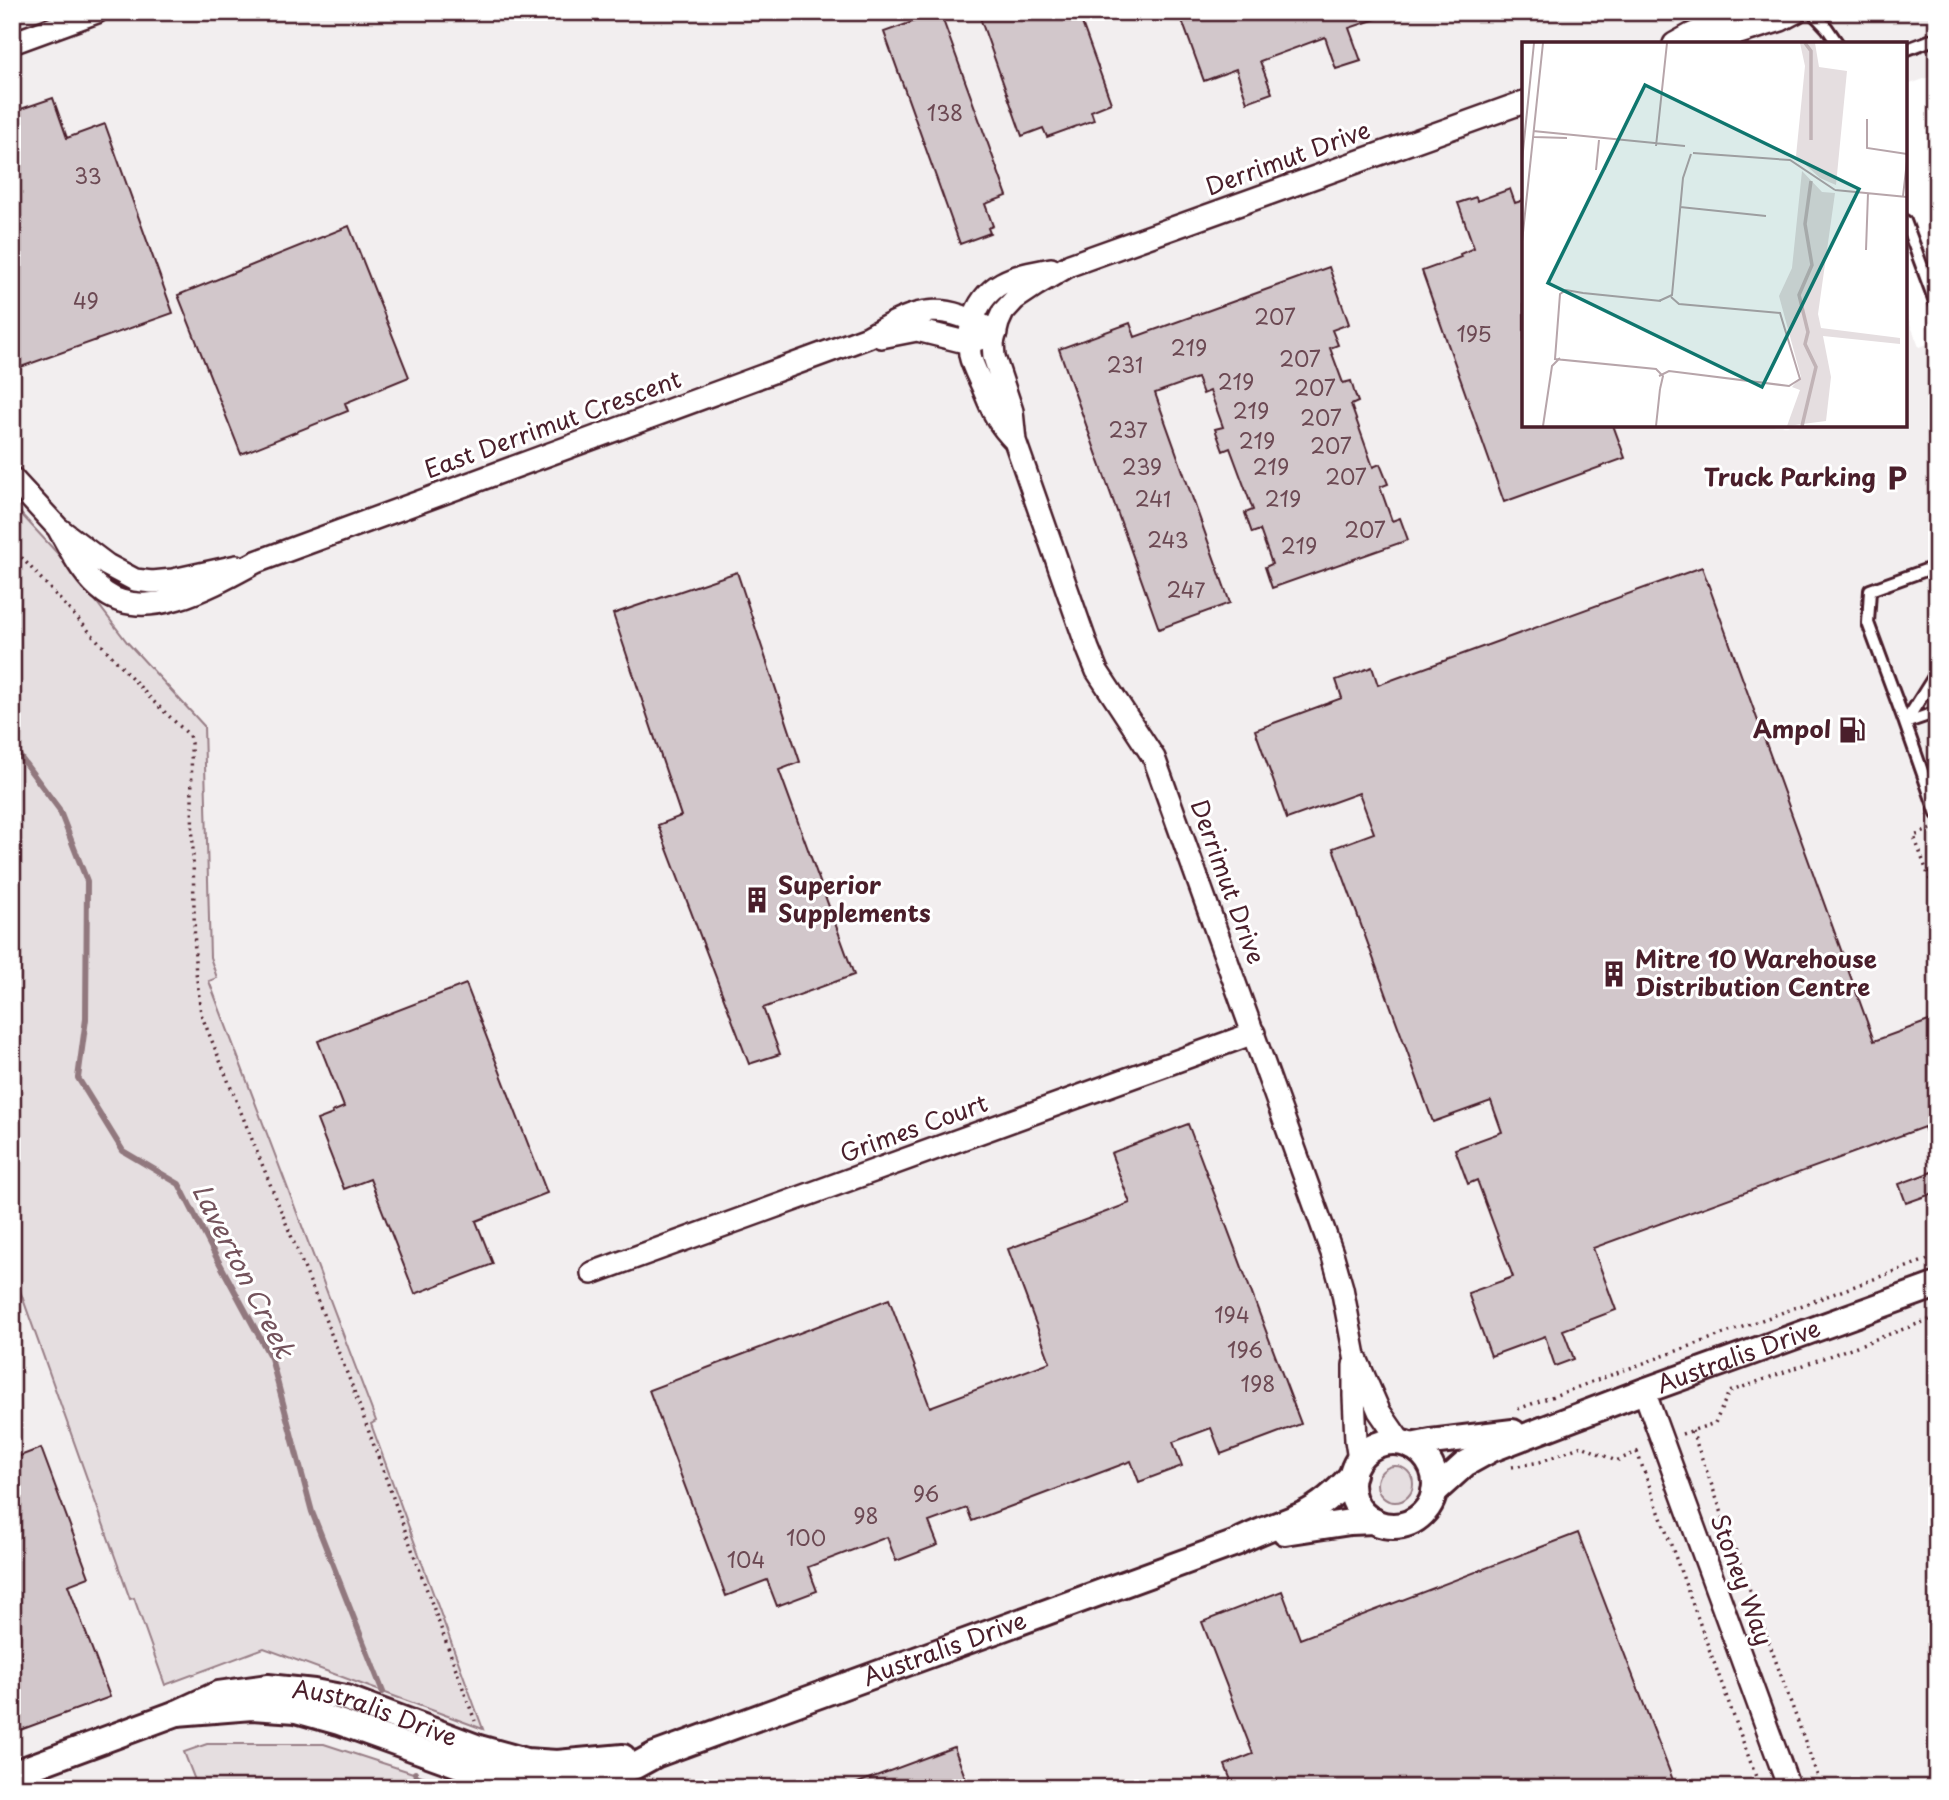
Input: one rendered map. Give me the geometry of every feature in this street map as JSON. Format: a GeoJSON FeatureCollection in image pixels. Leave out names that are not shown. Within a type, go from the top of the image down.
{"type":"FeatureCollection","features":[{"type":"Feature","properties":{"kind":"street"},"geometry":{"type":"LineString","coordinates":[[12,43],[97,12]]}},
{"type":"Feature","properties":{"kind":"street"},"geometry":{"type":"LineString","coordinates":[[1678,42],[1742,12]]}},
{"type":"Feature","properties":{"kind":"street"},"geometry":{"type":"LineString","coordinates":[[1710,42],[1812,13]]}},
{"type":"Feature","properties":{"kind":"street","name":"Derrimut Drive"},"geometry":{"type":"LineString","coordinates":[[1015,441],[996,419],[971,358],[969,343],[973,319],[985,295],[999,284],[1027,273],[1070,265],[1522,103]]}},
{"type":"Feature","properties":{"kind":"street","name":"Derrimut Drive"},"geometry":{"type":"LineString","coordinates":[[1070,265],[1015,299],[1003,313],[993,343],[994,356],[1012,411],[1015,441],[1088,649],[1097,671],[1154,758],[1332,1253],[1342,1288],[1354,1356],[1356,1467]]}},
{"type":"Feature","properties":{"kind":"street","name":"East Derrimut Crescent"},"geometry":{"type":"LineString","coordinates":[[12,478],[58,528],[78,564],[106,593],[121,601],[156,604],[213,585],[256,562],[868,337],[911,314],[939,311],[973,319],[996,333]]}},
{"type":"Feature","properties":{"kind":"street","name":"East Derrimut Crescent"},"geometry":{"type":"LineString","coordinates":[[868,337],[886,338],[917,330],[969,343]]}},
{"type":"Feature","properties":{"kind":"street"},"geometry":{"type":"LineString","coordinates":[[969,343],[996,333]]}},
{"type":"Feature","properties":{"kind":"street","name":"Grimes Court"},"geometry":{"type":"LineString","coordinates":[[592,1273],[1254,1033]]}},
{"type":"Feature","properties":{"kind":"street","name":"Australis Drive"},"geometry":{"type":"LineString","coordinates":[[1434,1492],[1474,1458],[1542,1430],[1937,1285]]}},
{"type":"Feature","properties":{"kind":"street","name":"Derrimut Drive"},"geometry":{"type":"LineString","coordinates":[[1354,1356],[1378,1410],[1406,1444]]}},
{"type":"Feature","properties":{"kind":"street","name":"Stoney Way"},"geometry":{"type":"LineString","coordinates":[[1644,1391],[1789,1788]]}},
{"type":"Feature","properties":{"kind":"street","name":"Australis Drive"},"geometry":{"type":"LineString","coordinates":[[1406,1444],[1542,1430]]}},
{"type":"Feature","properties":{"kind":"street"},"geometry":{"type":"LineString","coordinates":[[1382,1444],[1406,1444],[1424,1455],[1432,1468],[1434,1492],[1426,1509],[1412,1521],[1393,1525],[1374,1521],[1357,1505],[1352,1489],[1356,1467],[1374,1447],[1382,1444]]}},
{"type":"Feature","properties":{"kind":"street","name":"Australis Drive"},"geometry":{"type":"LineString","coordinates":[[1236,1543],[1311,1510],[1339,1489],[1356,1467]]}},
{"type":"Feature","properties":{"kind":"street","name":"Australis Drive"},"geometry":{"type":"LineString","coordinates":[[177,1713],[252,1707],[296,1710],[512,1781],[557,1782],[582,1779],[635,1766],[655,1755],[1236,1543],[1300,1529],[1374,1521]]}},
{"type":"Feature","properties":{"kind":"street","name":"Australis Drive"},"geometry":{"type":"LineString","coordinates":[[12,1774],[177,1713],[218,1694],[268,1687],[346,1698],[479,1748],[526,1761],[557,1763],[655,1755]]}},
{"type":"Feature","properties":{"kind":"lane"},"geometry":{"type":"LineString","coordinates":[[1812,13],[1827,27],[1837,42]]}},
{"type":"Feature","properties":{"kind":"lane"},"geometry":{"type":"LineString","coordinates":[[1907,49],[1937,38]]}},
{"type":"Feature","properties":{"kind":"lane"},"geometry":{"type":"LineString","coordinates":[[1907,226],[1937,307]]}},
{"type":"Feature","properties":{"kind":"lane"},"geometry":{"type":"LineString","coordinates":[[1937,566],[1870,590],[1868,623],[1937,814]]}},
{"type":"Feature","properties":{"kind":"lane"},"geometry":{"type":"LineString","coordinates":[[1905,723],[1937,672]]}},
{"type":"Feature","properties":{"kind":"lane"},"geometry":{"type":"LineString","coordinates":[[1905,723],[1937,712]]}},
{"type":"Feature","properties":{"kind":"path"},"geometry":{"type":"LineString","coordinates":[[12,547],[127,674],[190,735],[195,963],[201,1014],[351,1383],[478,1731],[486,1733],[479,1748]]}},
{"type":"Feature","properties":{"kind":"path"},"geometry":{"type":"LineString","coordinates":[[1937,827],[1914,836],[1937,899]]}},
{"type":"Feature","properties":{"kind":"path"},"geometry":{"type":"LineString","coordinates":[[1822,1788],[1691,1431],[1715,1423],[1729,1392],[1937,1317]]}},
{"type":"Feature","properties":{"kind":"path"},"geometry":{"type":"LineString","coordinates":[[1637,1452],[1760,1788]]}},
{"type":"Feature","properties":{"kind":"shaded area"},"geometry":{"type":"Polygon","coordinates":[[[12,12],[1937,12],[1937,74],[1907,85],[1907,42],[1522,42],[1522,427],[1907,427],[1907,315],[1919,347],[1937,341],[1937,1788],[12,1788],[12,12]]]}},
{"type":"Feature","properties":{"kind":"shaded area"},"geometry":{"type":"Polygon","coordinates":[[[12,504],[69,566],[127,642],[204,726],[210,957],[217,978],[209,981],[376,1421],[371,1424],[483,1729],[264,1648],[165,1685],[134,1598],[130,1599],[12,1268],[12,504]]]}},
{"type":"Feature","properties":{"kind":"shaded area"},"geometry":{"type":"Polygon","coordinates":[[[1395,1466],[1408,1471],[1413,1484],[1408,1497],[1395,1502],[1382,1497],[1377,1484],[1382,1471],[1395,1466]]]}},
{"type":"Feature","properties":{"kind":"shaded area"},"geometry":{"type":"Polygon","coordinates":[[[207,1744],[324,1744],[459,1788],[198,1788],[184,1752],[207,1744]]]}},
{"type":"Feature","properties":{"kind":"building"},"geometry":{"type":"Polygon","coordinates":[[[940,12],[1007,196],[985,204],[993,226],[988,228],[990,233],[960,244],[884,32],[940,12]]]}},
{"type":"Feature","properties":{"kind":"building"},"geometry":{"type":"Polygon","coordinates":[[[978,12],[1078,12],[1111,103],[1091,111],[1094,120],[1047,137],[1043,128],[1022,136],[978,12]]]}},
{"type":"Feature","properties":{"kind":"building"},"geometry":{"type":"Polygon","coordinates":[[[1179,12],[1388,12],[1388,15],[1349,28],[1361,61],[1336,69],[1325,37],[1260,61],[1272,93],[1247,102],[1236,69],[1204,81],[1179,12]]]}},
{"type":"Feature","properties":{"kind":"building"},"geometry":{"type":"Polygon","coordinates":[[[53,98],[67,138],[105,124],[173,313],[18,368],[12,351],[12,112],[53,98]]]}},
{"type":"Feature","properties":{"kind":"building"},"geometry":{"type":"Polygon","coordinates":[[[1510,189],[1515,203],[1522,201],[1522,427],[1614,427],[1625,458],[1504,502],[1422,271],[1461,257],[1460,254],[1474,248],[1458,203],[1476,197],[1477,201],[1510,189]]]}},
{"type":"Feature","properties":{"kind":"building"},"geometry":{"type":"Polygon","coordinates":[[[349,226],[409,377],[345,403],[348,411],[241,454],[178,295],[349,226]]]}},
{"type":"Feature","properties":{"kind":"building"},"geometry":{"type":"Polygon","coordinates":[[[1329,267],[1349,324],[1332,330],[1338,345],[1330,348],[1343,383],[1351,381],[1358,402],[1351,405],[1373,467],[1380,464],[1388,484],[1380,487],[1392,521],[1400,518],[1408,540],[1272,588],[1265,567],[1272,564],[1260,530],[1252,533],[1245,513],[1253,510],[1230,448],[1223,451],[1215,429],[1223,427],[1210,391],[1203,394],[1197,378],[1155,393],[1230,603],[1159,629],[1059,349],[1130,323],[1135,337],[1329,267]]]}},
{"type":"Feature","properties":{"kind":"building","name":"Mitre 10 Warehouse Distribution Centre"},"geometry":{"type":"Polygon","coordinates":[[[1702,567],[1874,1041],[1937,1018],[1937,1156],[1935,1157],[1924,1127],[1593,1248],[1616,1310],[1563,1330],[1574,1359],[1555,1366],[1545,1336],[1491,1356],[1468,1293],[1513,1277],[1477,1180],[1468,1184],[1455,1149],[1502,1132],[1491,1101],[1433,1122],[1333,848],[1374,833],[1359,793],[1287,819],[1255,730],[1342,698],[1336,680],[1372,667],[1378,685],[1702,567]]]}},
{"type":"Feature","properties":{"kind":"building"},"geometry":{"type":"Polygon","coordinates":[[[737,572],[800,762],[779,770],[854,975],[763,1008],[780,1054],[749,1064],[658,825],[681,816],[613,614],[737,572]]]}},
{"type":"Feature","properties":{"kind":"building"},"geometry":{"type":"Polygon","coordinates":[[[466,984],[547,1193],[476,1221],[493,1264],[415,1294],[370,1179],[344,1189],[317,1120],[344,1107],[318,1041],[466,984]]]}},
{"type":"Feature","properties":{"kind":"building"},"geometry":{"type":"Polygon","coordinates":[[[1188,1124],[1301,1424],[1221,1454],[1211,1428],[1173,1442],[1182,1466],[1139,1482],[1131,1461],[972,1521],[967,1508],[929,1522],[938,1545],[896,1561],[887,1537],[808,1567],[817,1591],[777,1606],[767,1580],[726,1596],[649,1390],[889,1299],[930,1407],[1050,1362],[1008,1249],[1130,1203],[1111,1153],[1188,1124]]]}},
{"type":"Feature","properties":{"kind":"building"},"geometry":{"type":"Polygon","coordinates":[[[1937,1170],[1937,1192],[1906,1203],[1899,1184],[1937,1170]]]}},
{"type":"Feature","properties":{"kind":"building"},"geometry":{"type":"Polygon","coordinates":[[[41,1448],[89,1577],[68,1585],[110,1697],[12,1733],[12,1459],[41,1448]]]}},
{"type":"Feature","properties":{"kind":"building"},"geometry":{"type":"Polygon","coordinates":[[[1578,1533],[1676,1788],[1234,1788],[1225,1765],[1253,1754],[1202,1622],[1282,1591],[1300,1639],[1578,1533]]]}},
{"type":"Feature","properties":{"kind":"building"},"geometry":{"type":"Polygon","coordinates":[[[954,1747],[969,1788],[849,1786],[954,1747]]]}},
{"type":"Feature","properties":{"kind":"waterway","name":"Laverton Creek"},"geometry":{"type":"LineString","coordinates":[[12,746],[59,809],[87,881],[86,1019],[78,1078],[123,1151],[179,1184],[271,1358],[312,1512],[383,1692]]}},
{"type":"Feature","properties":{"kind":"waterway","name":"Laverton Creek"},"geometry":{"type":"LineString","coordinates":[[415,1773],[421,1788]]}},
{"type":"Feature","properties":{"kind":"place","name":"Truck Parking"},"geometry":{"type":"Point","coordinates":[1897,478]}},
{"type":"Feature","properties":{"kind":"place","name":"Ampol"},"geometry":{"type":"Point","coordinates":[1852,730]}},
{"type":"Feature","properties":{"kind":"place","name":"Superior Supplements"},"geometry":{"type":"Point","coordinates":[757,900]}},
{"type":"Feature","properties":{"kind":"place","name":"Mitre 10 Warehouse Distribution Centre"},"geometry":{"type":"Point","coordinates":[1614,974]}}]}
